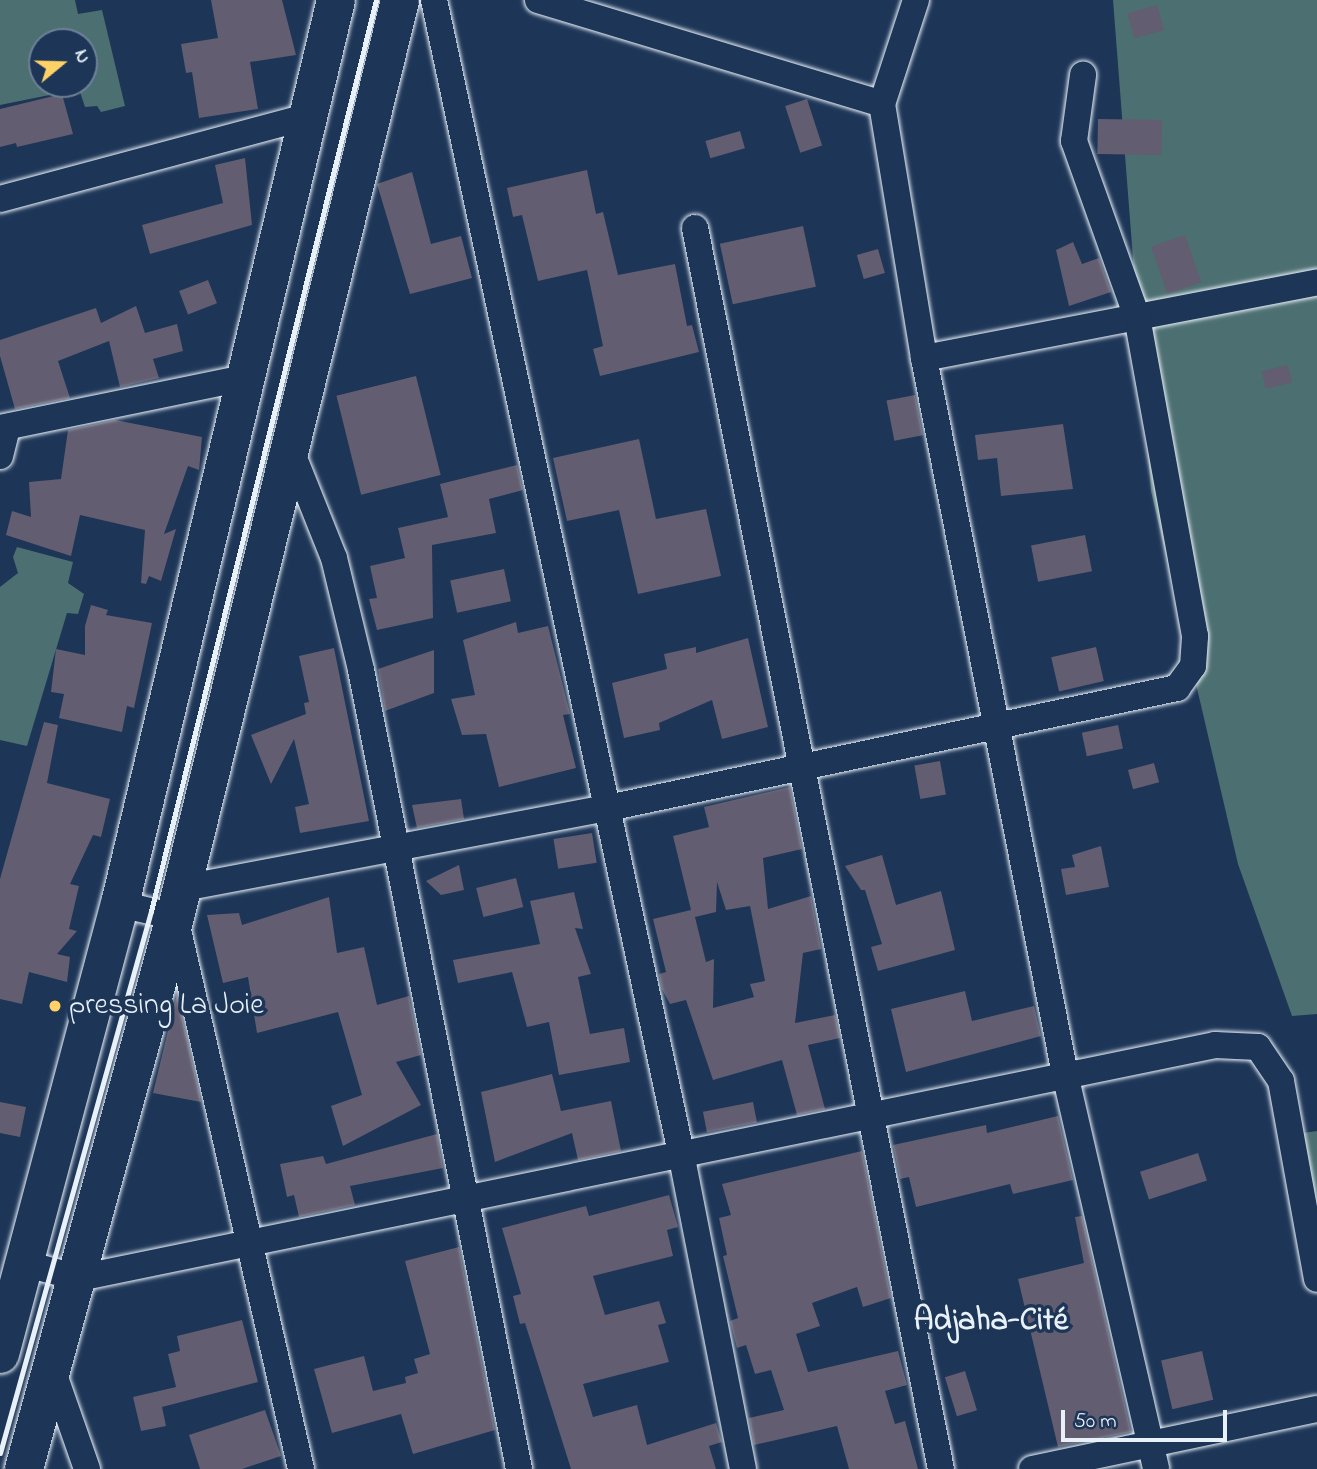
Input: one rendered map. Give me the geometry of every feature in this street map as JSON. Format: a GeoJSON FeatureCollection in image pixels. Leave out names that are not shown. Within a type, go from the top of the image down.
{"type":"FeatureCollection","features":[{"type":"Feature","properties":{"kind":"main road"},"geometry":{"type":"LineString","coordinates":[[0,1354],[120,904],[336,0]]}},
{"type":"Feature","properties":{"kind":"main road"},"geometry":{"type":"LineString","coordinates":[[24,1469],[79,1278],[179,902],[400,0]]}},
{"type":"Feature","properties":{"kind":"street"},"geometry":{"type":"LineString","coordinates":[[434,0],[681,1153],[743,1469]]}},
{"type":"Feature","properties":{"kind":"street"},"geometry":{"type":"LineString","coordinates":[[538,0],[883,104]]}},
{"type":"Feature","properties":{"kind":"street"},"geometry":{"type":"LineString","coordinates":[[916,0],[883,104],[924,358],[1065,1074],[1154,1458]]}},
{"type":"Feature","properties":{"kind":"street"},"geometry":{"type":"LineString","coordinates":[[120,904],[179,902],[395,851],[1177,688],[1193,666],[1195,636],[1137,317],[1074,141],[1083,75]]}},
{"type":"Feature","properties":{"kind":"street"},"geometry":{"type":"LineString","coordinates":[[0,199],[310,116]]}},
{"type":"Feature","properties":{"kind":"street"},"geometry":{"type":"LineString","coordinates":[[695,229],[941,1469]]}},
{"type":"Feature","properties":{"kind":"street"},"geometry":{"type":"LineString","coordinates":[[924,358],[1317,282]]}},
{"type":"Feature","properties":{"kind":"street"},"geometry":{"type":"LineString","coordinates":[[0,456],[4,428],[248,377]]}},
{"type":"Feature","properties":{"kind":"street"},"geometry":{"type":"LineString","coordinates":[[290,449],[334,558],[361,670],[395,851],[468,1197],[519,1469]]}},
{"type":"Feature","properties":{"kind":"street"},"geometry":{"type":"LineString","coordinates":[[179,902],[249,1242],[301,1469]]}},
{"type":"Feature","properties":{"kind":"street"},"geometry":{"type":"LineString","coordinates":[[26,1264],[79,1278],[1215,1045],[1258,1047],[1281,1081],[1317,1279]]}},
{"type":"Feature","properties":{"kind":"street"},"geometry":{"type":"LineString","coordinates":[[52,1370],[87,1469]]}},
{"type":"Feature","properties":{"kind":"street"},"geometry":{"type":"LineString","coordinates":[[1032,1469],[1154,1458],[1317,1409]]}},
{"type":"Feature","properties":{"kind":"green space"},"geometry":{"type":"Polygon","coordinates":[[[0,0],[75,0],[78,14],[102,10],[125,106],[101,112],[97,106],[85,107],[82,98],[98,98],[98,28],[28,28],[28,98],[35,98],[0,105],[0,0]]]}},
{"type":"Feature","properties":{"kind":"green space"},"geometry":{"type":"Polygon","coordinates":[[[1113,0],[1317,0],[1317,1014],[1292,1016],[1238,864],[1151,491],[1113,0]]]}},
{"type":"Feature","properties":{"kind":"green space"},"geometry":{"type":"Polygon","coordinates":[[[17,547],[73,562],[68,583],[84,594],[78,614],[67,613],[27,746],[0,740],[0,587],[18,573],[13,557],[17,547]]]}},
{"type":"Feature","properties":{"kind":"green space"},"geometry":{"type":"Polygon","coordinates":[[[1317,1131],[1317,1243],[1296,1134],[1317,1131]]]}},
{"type":"Feature","properties":{"kind":"building"},"geometry":{"type":"Polygon","coordinates":[[[211,0],[282,0],[296,55],[250,62],[258,109],[199,118],[192,72],[186,73],[181,44],[218,38],[211,0]]]}},
{"type":"Feature","properties":{"kind":"building"},"geometry":{"type":"Polygon","coordinates":[[[1157,5],[1164,30],[1134,39],[1127,14],[1157,5]]]}},
{"type":"Feature","properties":{"kind":"building"},"geometry":{"type":"Polygon","coordinates":[[[45,98],[63,98],[73,134],[17,147],[16,143],[0,147],[0,109],[45,98]]]}},
{"type":"Feature","properties":{"kind":"building"},"geometry":{"type":"Polygon","coordinates":[[[807,99],[822,146],[800,153],[785,106],[807,99]]]}},
{"type":"Feature","properties":{"kind":"building"},"geometry":{"type":"Polygon","coordinates":[[[1098,119],[1162,120],[1161,155],[1097,154],[1098,119]]]}},
{"type":"Feature","properties":{"kind":"building"},"geometry":{"type":"Polygon","coordinates":[[[740,131],[745,148],[710,158],[705,141],[740,131]]]}},
{"type":"Feature","properties":{"kind":"building"},"geometry":{"type":"Polygon","coordinates":[[[245,158],[252,225],[150,254],[142,225],[223,203],[215,165],[245,158]]]}},
{"type":"Feature","properties":{"kind":"building"},"geometry":{"type":"Polygon","coordinates":[[[587,170],[596,214],[603,212],[618,275],[675,264],[687,326],[692,325],[699,352],[600,376],[593,349],[603,346],[587,270],[538,281],[522,215],[513,217],[507,188],[587,170]]]}},
{"type":"Feature","properties":{"kind":"building"},"geometry":{"type":"Polygon","coordinates":[[[412,172],[431,244],[461,236],[472,278],[410,294],[377,184],[412,172]]]}},
{"type":"Feature","properties":{"kind":"building"},"geometry":{"type":"Polygon","coordinates":[[[803,226],[816,287],[733,304],[720,244],[803,226]]]}},
{"type":"Feature","properties":{"kind":"building"},"geometry":{"type":"Polygon","coordinates":[[[1185,235],[1201,282],[1167,294],[1151,247],[1185,235]]]}},
{"type":"Feature","properties":{"kind":"building"},"geometry":{"type":"Polygon","coordinates":[[[1073,242],[1082,264],[1099,258],[1111,292],[1069,306],[1056,250],[1073,242]]]}},
{"type":"Feature","properties":{"kind":"building"},"geometry":{"type":"Polygon","coordinates":[[[878,249],[885,273],[864,279],[857,255],[878,249]]]}},
{"type":"Feature","properties":{"kind":"building"},"geometry":{"type":"Polygon","coordinates":[[[208,280],[217,303],[188,314],[179,291],[208,280]]]}},
{"type":"Feature","properties":{"kind":"building"},"geometry":{"type":"Polygon","coordinates":[[[136,306],[145,333],[177,324],[183,351],[153,359],[159,378],[120,387],[109,341],[58,361],[70,398],[15,409],[0,356],[0,340],[96,308],[101,323],[136,306]]]}},
{"type":"Feature","properties":{"kind":"building"},"geometry":{"type":"Polygon","coordinates":[[[1288,365],[1292,383],[1266,389],[1262,371],[1288,365]]]}},
{"type":"Feature","properties":{"kind":"building"},"geometry":{"type":"Polygon","coordinates":[[[416,376],[441,475],[361,495],[336,396],[416,376]]]}},
{"type":"Feature","properties":{"kind":"building"},"geometry":{"type":"Polygon","coordinates":[[[915,395],[923,435],[894,441],[887,401],[915,395]]]}},
{"type":"Feature","properties":{"kind":"building"},"geometry":{"type":"Polygon","coordinates":[[[115,420],[202,437],[199,470],[188,466],[164,534],[176,529],[161,581],[149,576],[146,584],[141,583],[145,530],[80,515],[71,556],[6,535],[12,511],[31,517],[29,482],[61,479],[68,430],[115,420]]]}},
{"type":"Feature","properties":{"kind":"building"},"geometry":{"type":"Polygon","coordinates":[[[1063,424],[1073,489],[1001,496],[997,458],[978,460],[975,435],[1063,424]]]}},
{"type":"Feature","properties":{"kind":"building"},"geometry":{"type":"Polygon","coordinates":[[[639,439],[656,519],[706,509],[721,576],[638,594],[619,510],[567,521],[553,458],[639,439]]]}},
{"type":"Feature","properties":{"kind":"building"},"geometry":{"type":"Polygon","coordinates":[[[517,465],[523,490],[489,499],[496,533],[432,545],[433,618],[377,630],[369,599],[377,598],[370,566],[405,558],[398,528],[448,517],[440,484],[517,465]]]}},
{"type":"Feature","properties":{"kind":"building"},"geometry":{"type":"Polygon","coordinates":[[[1085,535],[1092,571],[1038,582],[1031,545],[1085,535]]]}},
{"type":"Feature","properties":{"kind":"building"},"geometry":{"type":"Polygon","coordinates":[[[504,569],[511,601],[457,613],[450,580],[504,569]]]}},
{"type":"Feature","properties":{"kind":"building"},"geometry":{"type":"Polygon","coordinates":[[[91,605],[108,610],[106,615],[152,623],[134,708],[127,706],[122,732],[59,718],[64,694],[51,692],[56,649],[85,655],[85,626],[91,605]]]}},
{"type":"Feature","properties":{"kind":"building"},"geometry":{"type":"Polygon","coordinates":[[[516,622],[518,633],[548,626],[570,714],[563,715],[576,768],[499,787],[486,734],[462,735],[451,699],[475,695],[463,640],[516,622]]]}},
{"type":"Feature","properties":{"kind":"building"},"geometry":{"type":"Polygon","coordinates":[[[748,638],[768,727],[722,739],[712,700],[659,723],[660,730],[624,738],[612,683],[667,669],[664,654],[696,647],[696,653],[748,638]]]}},
{"type":"Feature","properties":{"kind":"building"},"geometry":{"type":"Polygon","coordinates":[[[1096,647],[1104,681],[1059,691],[1051,657],[1096,647]]]}},
{"type":"Feature","properties":{"kind":"building"},"geometry":{"type":"Polygon","coordinates":[[[334,648],[369,821],[300,833],[295,807],[309,804],[294,739],[271,784],[251,735],[306,714],[304,703],[309,702],[299,656],[334,648]]]}},
{"type":"Feature","properties":{"kind":"building"},"geometry":{"type":"Polygon","coordinates":[[[434,650],[434,693],[385,711],[378,669],[434,650]]]}},
{"type":"Feature","properties":{"kind":"building"},"geometry":{"type":"Polygon","coordinates":[[[44,722],[58,725],[47,783],[110,799],[101,837],[93,835],[70,884],[79,886],[69,929],[77,931],[57,954],[70,957],[67,982],[29,972],[22,1004],[0,999],[0,879],[44,722]]]}},
{"type":"Feature","properties":{"kind":"building"},"geometry":{"type":"Polygon","coordinates":[[[1118,725],[1123,748],[1087,756],[1082,733],[1118,725]]]}},
{"type":"Feature","properties":{"kind":"building"},"geometry":{"type":"Polygon","coordinates":[[[940,761],[946,794],[920,799],[914,766],[940,761]]]}},
{"type":"Feature","properties":{"kind":"building"},"geometry":{"type":"Polygon","coordinates":[[[1154,763],[1159,782],[1133,789],[1128,770],[1154,763]]]}},
{"type":"Feature","properties":{"kind":"building"},"geometry":{"type":"Polygon","coordinates":[[[790,787],[802,849],[763,858],[768,909],[811,896],[821,949],[803,953],[795,1023],[835,1015],[840,1038],[808,1045],[825,1109],[797,1115],[782,1060],[713,1080],[686,1000],[670,1004],[662,989],[659,974],[666,972],[653,919],[691,910],[673,836],[709,827],[704,807],[790,787]],[[717,882],[716,912],[695,917],[706,962],[714,959],[713,1008],[754,997],[750,984],[765,981],[750,906],[726,910],[717,882]]]}},
{"type":"Feature","properties":{"kind":"building"},"geometry":{"type":"Polygon","coordinates":[[[461,799],[464,819],[417,828],[412,805],[461,799]]]}},
{"type":"Feature","properties":{"kind":"building"},"geometry":{"type":"Polygon","coordinates":[[[592,833],[597,863],[558,869],[553,839],[592,833]]]}},
{"type":"Feature","properties":{"kind":"building"},"geometry":{"type":"Polygon","coordinates":[[[1101,846],[1109,887],[1066,895],[1061,869],[1075,867],[1072,855],[1101,846]]]}},
{"type":"Feature","properties":{"kind":"building"},"geometry":{"type":"Polygon","coordinates":[[[882,855],[896,905],[941,891],[955,950],[878,971],[871,947],[882,944],[865,890],[861,890],[845,866],[882,855]]]}},
{"type":"Feature","properties":{"kind":"building"},"geometry":{"type":"Polygon","coordinates":[[[459,865],[464,890],[441,895],[426,881],[459,865]]]}},
{"type":"Feature","properties":{"kind":"building"},"geometry":{"type":"Polygon","coordinates":[[[516,878],[523,907],[483,917],[476,888],[516,878]]]}},
{"type":"Feature","properties":{"kind":"building"},"geometry":{"type":"Polygon","coordinates":[[[574,892],[583,929],[575,928],[591,974],[578,977],[590,1034],[624,1028],[630,1062],[559,1075],[549,1022],[527,1027],[512,972],[458,983],[453,960],[540,944],[530,901],[574,892]]]}},
{"type":"Feature","properties":{"kind":"building"},"geometry":{"type":"Polygon","coordinates":[[[329,897],[337,953],[364,947],[377,1005],[409,996],[421,1055],[396,1062],[421,1105],[343,1146],[331,1106],[362,1095],[338,1012],[257,1033],[248,977],[223,983],[207,915],[239,913],[242,925],[329,897]]]}},
{"type":"Feature","properties":{"kind":"building"},"geometry":{"type":"Polygon","coordinates":[[[965,991],[972,1021],[1034,1006],[1041,1036],[906,1072],[891,1009],[965,991]]]}},
{"type":"Feature","properties":{"kind":"building"},"geometry":{"type":"Polygon","coordinates":[[[177,994],[199,1091],[201,1102],[153,1093],[177,994]]]}},
{"type":"Feature","properties":{"kind":"building"},"geometry":{"type":"Polygon","coordinates":[[[552,1074],[561,1111],[611,1101],[621,1151],[578,1160],[572,1133],[495,1162],[481,1092],[552,1074]]]}},
{"type":"Feature","properties":{"kind":"building"},"geometry":{"type":"Polygon","coordinates":[[[0,1102],[26,1107],[20,1137],[0,1133],[0,1102]]]}},
{"type":"Feature","properties":{"kind":"building"},"geometry":{"type":"Polygon","coordinates":[[[753,1102],[757,1123],[707,1132],[703,1112],[753,1102]]]}},
{"type":"Feature","properties":{"kind":"building"},"geometry":{"type":"Polygon","coordinates":[[[1058,1116],[1073,1180],[1013,1194],[1010,1184],[916,1207],[909,1177],[900,1179],[893,1145],[986,1125],[987,1133],[1058,1116]]]}},
{"type":"Feature","properties":{"kind":"building"},"geometry":{"type":"Polygon","coordinates":[[[437,1134],[443,1168],[350,1186],[355,1205],[299,1217],[294,1195],[287,1197],[280,1164],[323,1156],[326,1164],[437,1134]]]}},
{"type":"Feature","properties":{"kind":"building"},"geometry":{"type":"Polygon","coordinates":[[[862,1151],[891,1298],[863,1307],[857,1287],[812,1303],[820,1326],[796,1334],[808,1372],[898,1351],[907,1385],[885,1391],[895,1424],[905,1421],[918,1469],[849,1469],[837,1426],[754,1445],[749,1418],[784,1410],[771,1370],[755,1374],[746,1345],[737,1348],[730,1321],[738,1318],[723,1256],[727,1255],[719,1218],[731,1215],[722,1184],[862,1151]]]}},
{"type":"Feature","properties":{"kind":"building"},"geometry":{"type":"Polygon","coordinates":[[[1198,1153],[1207,1181],[1149,1199],[1140,1172],[1198,1153]]]}},
{"type":"Feature","properties":{"kind":"building"},"geometry":{"type":"Polygon","coordinates":[[[669,1195],[678,1227],[667,1230],[673,1256],[593,1276],[605,1315],[659,1301],[666,1323],[658,1325],[669,1362],[583,1384],[593,1417],[637,1405],[647,1445],[716,1423],[722,1442],[709,1446],[716,1469],[571,1469],[525,1323],[520,1324],[513,1296],[521,1294],[502,1228],[586,1206],[589,1216],[669,1195]]]}},
{"type":"Feature","properties":{"kind":"building"},"geometry":{"type":"Polygon","coordinates":[[[1082,1216],[1131,1432],[1058,1447],[1018,1279],[1084,1263],[1075,1217],[1082,1216]]]}},
{"type":"Feature","properties":{"kind":"building"},"geometry":{"type":"Polygon","coordinates":[[[459,1247],[495,1430],[413,1454],[401,1414],[332,1433],[314,1369],[364,1356],[373,1391],[406,1383],[405,1377],[418,1373],[414,1359],[430,1354],[405,1261],[459,1247]]]}},
{"type":"Feature","properties":{"kind":"building"},"geometry":{"type":"Polygon","coordinates":[[[242,1320],[258,1382],[162,1407],[166,1426],[141,1431],[133,1397],[176,1387],[168,1354],[180,1351],[177,1336],[242,1320]]]}},
{"type":"Feature","properties":{"kind":"building"},"geometry":{"type":"Polygon","coordinates":[[[1202,1351],[1213,1400],[1172,1409],[1161,1360],[1202,1351]]]}},
{"type":"Feature","properties":{"kind":"building"},"geometry":{"type":"Polygon","coordinates":[[[965,1371],[977,1410],[957,1416],[945,1377],[965,1371]]]}},
{"type":"Feature","properties":{"kind":"building"},"geometry":{"type":"Polygon","coordinates":[[[265,1410],[281,1456],[242,1469],[200,1469],[189,1435],[265,1410]]]}},
{"type":"Feature","properties":{"kind":"railway"},"geometry":{"type":"LineString","coordinates":[[0,1453],[151,911],[376,0]]}},
{"type":"Feature","properties":{"kind":"place","name":"pressing La Joie"},"geometry":{"type":"Point","coordinates":[55,1006]}},
{"type":"Feature","properties":{"kind":"district","name":"Adjaha-Cité"},"geometry":{"type":"Point","coordinates":[991,1322]}}]}
